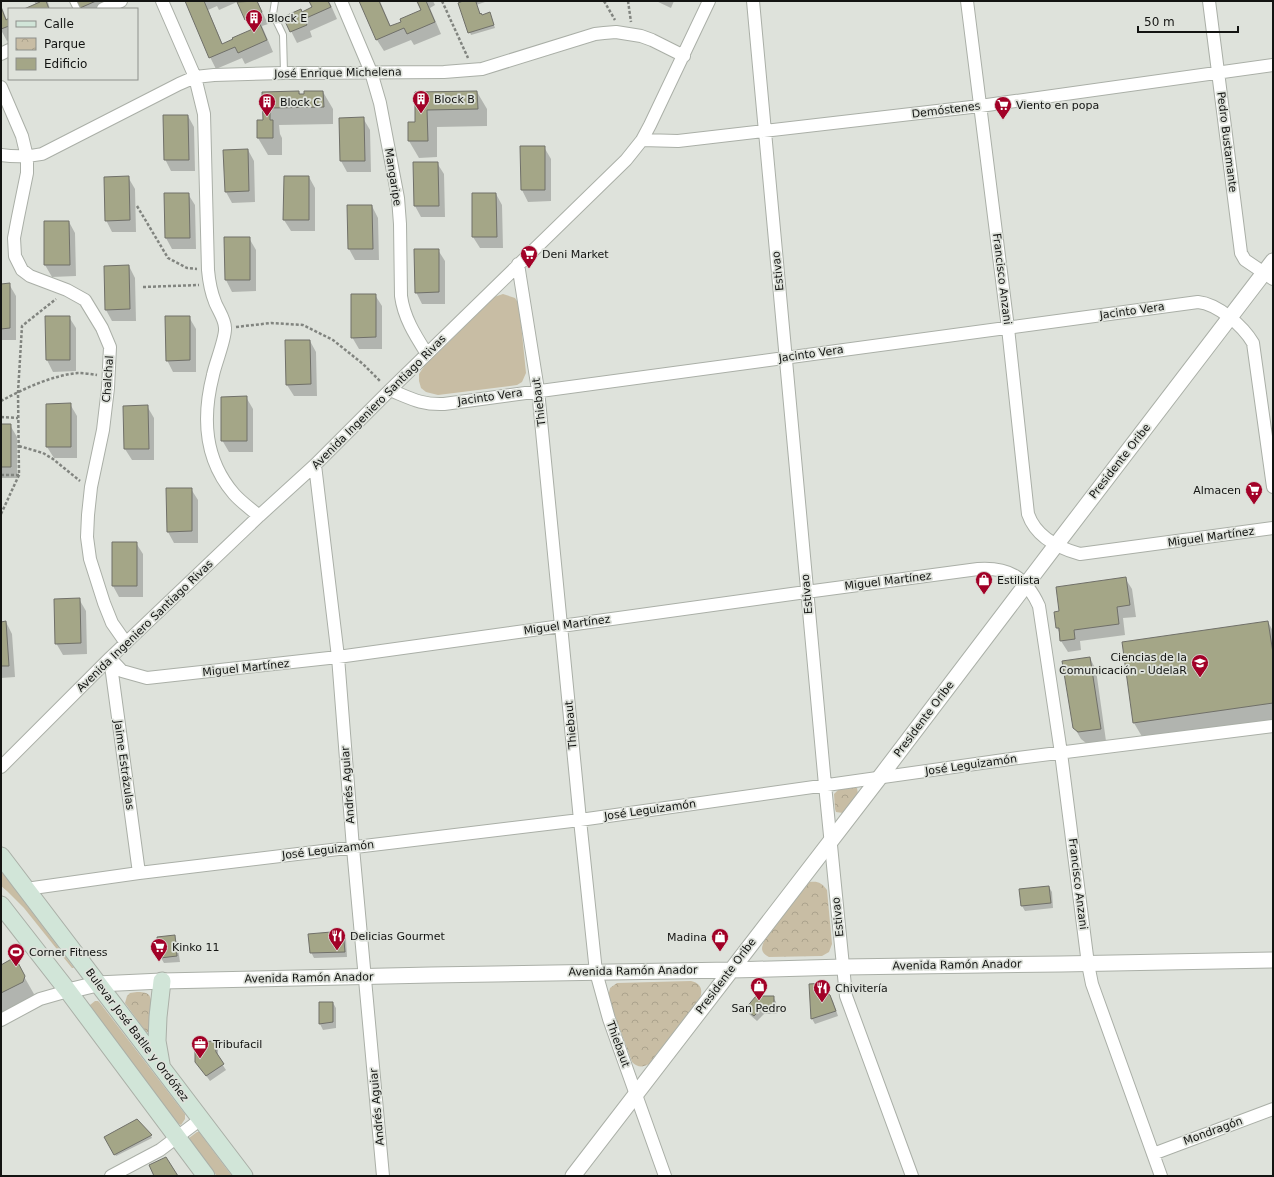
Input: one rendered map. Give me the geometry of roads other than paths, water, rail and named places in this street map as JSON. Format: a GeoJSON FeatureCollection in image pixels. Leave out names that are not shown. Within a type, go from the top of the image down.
{"type":"FeatureCollection","features":[{"type":"Feature","properties":{"kind":"main road","name":"Bulevar José Batlle y Ordóñez"},"geometry":{"type":"LineString","coordinates":[[1,856],[244,1176]]}},
{"type":"Feature","properties":{"kind":"main road"},"geometry":{"type":"LineString","coordinates":[[1,905],[68,991],[206,1176]]}},
{"type":"Feature","properties":{"kind":"main road"},"geometry":{"type":"LineString","coordinates":[[161,1066],[157,1041],[162,980]]}},
{"type":"Feature","properties":{"kind":"street"},"geometry":{"type":"LineString","coordinates":[[105,8],[121,1]]}},
{"type":"Feature","properties":{"kind":"street"},"geometry":{"type":"LineString","coordinates":[[162,1],[195,77],[203,105],[205,124],[208,270],[210,285],[225,328],[211,382],[208,401],[206,422],[210,453],[224,481],[235,495],[259,516]]}},
{"type":"Feature","properties":{"kind":"street","name":"Mangaripe"},"geometry":{"type":"LineString","coordinates":[[341,1],[371,72],[380,103],[398,198],[402,308],[414,334],[427,354]]}},
{"type":"Feature","properties":{"kind":"street","name":"Avenida Ingeniero Santiago Rivas"},"geometry":{"type":"LineString","coordinates":[[1,767],[110,658],[259,516],[315,465],[518,264],[626,160],[642,140],[684,56],[709,1]]}},
{"type":"Feature","properties":{"kind":"street","name":"Estivao"},"geometry":{"type":"LineString","coordinates":[[753,1],[824,785],[846,996],[912,1176]]}},
{"type":"Feature","properties":{"kind":"street","name":"Francisco Anzani"},"geometry":{"type":"LineString","coordinates":[[967,1],[1008,328],[1028,514],[1030,521],[1038,531],[1056,545]]}},
{"type":"Feature","properties":{"kind":"street","name":"Pedro Bustamante"},"geometry":{"type":"LineString","coordinates":[[1209,1],[1241,253],[1245,260],[1268,276]]}},
{"type":"Feature","properties":{"kind":"street","name":"José Enrique Michelena"},"geometry":{"type":"LineString","coordinates":[[1,155],[27,157],[42,154],[195,77],[284,73],[444,72],[473,70],[492,66],[595,34],[616,32],[632,34],[652,40],[684,56]]}},
{"type":"Feature","properties":{"kind":"street","name":"Demóstenes"},"geometry":{"type":"LineString","coordinates":[[642,140],[678,141],[980,106],[1273,65]]}},
{"type":"Feature","properties":{"kind":"street","name":"Chalchal"},"geometry":{"type":"LineString","coordinates":[[1,87],[22,136],[27,157],[27,173],[14,238],[15,256],[22,270],[30,276],[68,290],[85,300],[102,328],[110,348],[109,376],[103,430],[91,487],[87,537],[90,559],[104,603],[112,623],[126,643]]}},
{"type":"Feature","properties":{"kind":"street","name":"Presidente Oribe"},"geometry":{"type":"LineString","coordinates":[[573,1176],[1230,318],[1268,276],[1273,261]]}},
{"type":"Feature","properties":{"kind":"street","name":"Thiebaut"},"geometry":{"type":"LineString","coordinates":[[518,264],[538,390],[596,972],[609,1019],[665,1176]]}},
{"type":"Feature","properties":{"kind":"street","name":"Jacinto Vera"},"geometry":{"type":"LineString","coordinates":[[390,390],[412,400],[434,404],[444,404],[538,390],[1198,302],[1210,305],[1230,318]]}},
{"type":"Feature","properties":{"kind":"street"},"geometry":{"type":"LineString","coordinates":[[1230,318],[1248,334],[1253,343],[1273,488]]}},
{"type":"Feature","properties":{"kind":"street","name":"Andrés Aguiar"},"geometry":{"type":"LineString","coordinates":[[315,465],[338,657],[364,976],[383,1176]]}},
{"type":"Feature","properties":{"kind":"street","name":"Miguel Martínez"},"geometry":{"type":"LineString","coordinates":[[1056,545],[1063,549],[1080,554],[1091,554],[1273,528]]}},
{"type":"Feature","properties":{"kind":"street","name":"Miguel Martínez"},"geometry":{"type":"LineString","coordinates":[[110,658],[122,670],[148,678],[338,657],[806,592],[992,568],[1004,570],[1018,578],[1026,585]]}},
{"type":"Feature","properties":{"kind":"street","name":"Francisco Anzani"},"geometry":{"type":"LineString","coordinates":[[1026,585],[1033,594],[1039,606],[1061,753],[1088,964],[1092,984],[1161,1176]]}},
{"type":"Feature","properties":{"kind":"street","name":"Jaime Estrázulas"},"geometry":{"type":"LineString","coordinates":[[110,658],[139,872]]}},
{"type":"Feature","properties":{"kind":"street","name":"José Leguizamón"},"geometry":{"type":"LineString","coordinates":[[26,889],[139,872],[353,848],[580,820],[1018,758],[1273,726]]}},
{"type":"Feature","properties":{"kind":"street","name":"Avenida Ramón Anador"},"geometry":{"type":"LineString","coordinates":[[1,1020],[40,999],[68,991],[97,984],[162,980],[1273,960]]}},
{"type":"Feature","properties":{"kind":"street","name":"Mondragón"},"geometry":{"type":"LineString","coordinates":[[1153,1154],[1273,1109]]}},
{"type":"Feature","properties":{"kind":"street"},"geometry":{"type":"LineString","coordinates":[[111,1176],[160,1150],[201,1119]]}},
{"type":"Feature","properties":{"kind":"lane"},"geometry":{"type":"LineString","coordinates":[[275,1],[273,14],[282,35],[284,73]]}},
{"type":"Feature","properties":{"kind":"place","name":"Block E"},"geometry":{"type":"Point","coordinates":[254,33]}},
{"type":"Feature","properties":{"kind":"place","name":"Block B"},"geometry":{"type":"Point","coordinates":[421,114]}},
{"type":"Feature","properties":{"kind":"place","name":"Block C"},"geometry":{"type":"Point","coordinates":[267,117]}},
{"type":"Feature","properties":{"kind":"place","name":"Viento en popa"},"geometry":{"type":"Point","coordinates":[1003,120]}},
{"type":"Feature","properties":{"kind":"place","name":"Deni Market"},"geometry":{"type":"Point","coordinates":[529,269]}},
{"type":"Feature","properties":{"kind":"place","name":"Almacen"},"geometry":{"type":"Point","coordinates":[1254,505]}},
{"type":"Feature","properties":{"kind":"place","name":"Estilista"},"geometry":{"type":"Point","coordinates":[984,595]}},
{"type":"Feature","properties":{"kind":"place","name":"Ciencias de la Comunicación - UdelaR"},"geometry":{"type":"Point","coordinates":[1200,678]}},
{"type":"Feature","properties":{"kind":"place","name":"Delicias Gourmet"},"geometry":{"type":"Point","coordinates":[337,951]}},
{"type":"Feature","properties":{"kind":"place","name":"Madina"},"geometry":{"type":"Point","coordinates":[720,952]}},
{"type":"Feature","properties":{"kind":"place","name":"Kinko 11"},"geometry":{"type":"Point","coordinates":[159,962]}},
{"type":"Feature","properties":{"kind":"place","name":"Corner Fitness"},"geometry":{"type":"Point","coordinates":[16,967]}},
{"type":"Feature","properties":{"kind":"place","name":"San Pedro"},"geometry":{"type":"Point","coordinates":[759,1001]}},
{"type":"Feature","properties":{"kind":"place","name":"Chivitería"},"geometry":{"type":"Point","coordinates":[822,1003]}},
{"type":"Feature","properties":{"kind":"place","name":"Tribufacil"},"geometry":{"type":"Point","coordinates":[200,1059]}}]}
